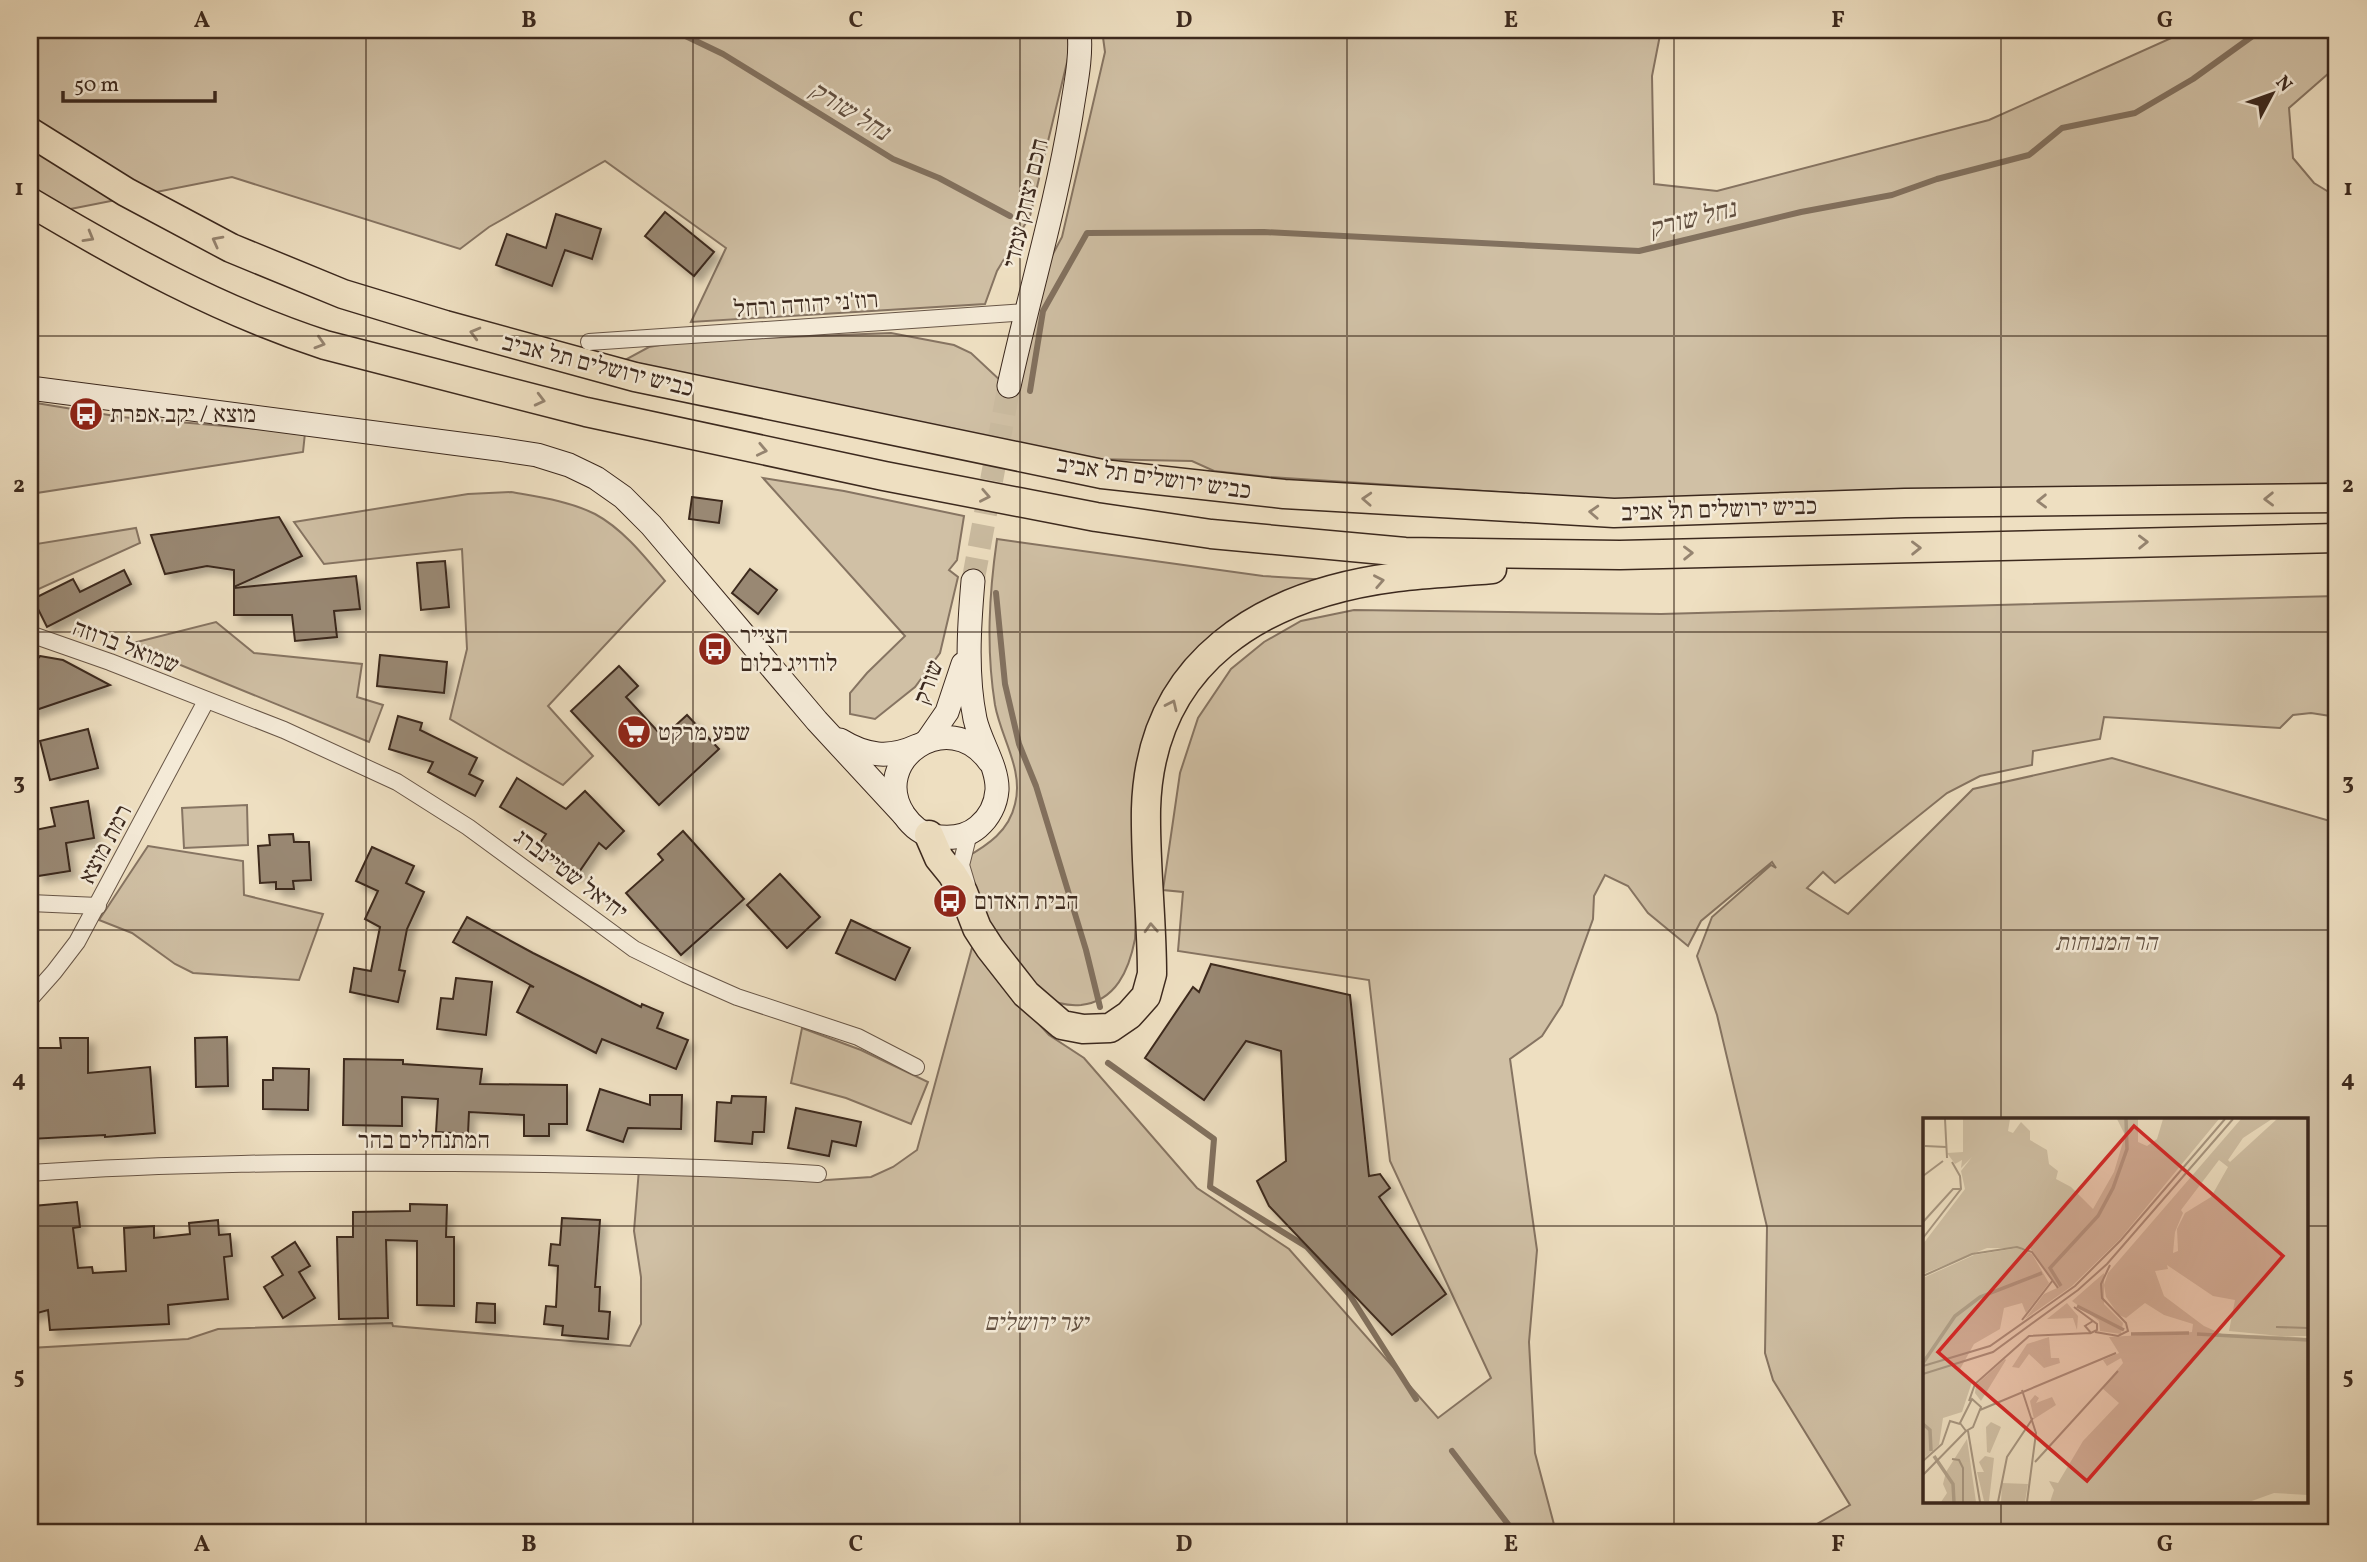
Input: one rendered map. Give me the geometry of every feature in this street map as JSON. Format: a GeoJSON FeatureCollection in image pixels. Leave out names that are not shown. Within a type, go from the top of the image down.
{"type":"FeatureCollection","features":[{"type":"Feature","properties":{"kind":"highway","name":"כביש ירושלים תל אביב"},"geometry":{"type":"LineString","coordinates":[[30,132],[126,192],[231,248],[343,294],[445,326],[635,377],[1102,474],[1284,494],[1614,513],[1905,503],[2337,498]]}},
{"type":"Feature","properties":{"kind":"highway","name":"כביש ירושלים תל אביב"},"geometry":{"type":"LineString","coordinates":[[30,202],[133,262],[223,307],[325,345],[586,412],[884,476],[1096,517],[1211,534],[1405,552],[1620,555],[2337,538]]}},
{"type":"Feature","properties":{"kind":"highway"},"geometry":{"type":"LineString","coordinates":[[929,835],[939,858],[963,892],[977,928],[1026,994],[1062,1025],[1083,1029],[1110,1028],[1129,1015],[1146,996],[1152,974],[1146,808],[1151,767],[1175,697],[1196,667],[1253,621],[1313,596],[1396,578],[1620,555]]}},
{"type":"Feature","properties":{"kind":"main road","name":"חכם יצחק עמדי"},"geometry":{"type":"LineString","coordinates":[[1009,386],[1066,139],[1078,67],[1079,30]]}},
{"type":"Feature","properties":{"kind":"main road"},"geometry":{"type":"LineString","coordinates":[[30,388],[519,452],[554,460],[583,471],[616,492],[651,525],[817,721],[913,825],[929,835],[947,838],[969,833],[986,819],[994,806],[997,783],[979,735],[970,686],[969,637],[973,581]]}},
{"type":"Feature","properties":{"kind":"main road","name":"שורק"},"geometry":{"type":"LineString","coordinates":[[923,743],[942,722],[951,702],[969,637]]}},
{"type":"Feature","properties":{"kind":"main road"},"geometry":{"type":"LineString","coordinates":[[817,721],[842,741],[868,753],[896,754],[923,743],[950,737],[979,749],[989,761]]}},
{"type":"Feature","properties":{"kind":"main road"},"geometry":{"type":"LineString","coordinates":[[903,814],[896,792],[897,776],[903,761],[923,743]]}},
{"type":"Feature","properties":{"kind":"street","name":"רוז'ני יהודה ורחל"},"geometry":{"type":"LineString","coordinates":[[589,342],[1027,312]]}},
{"type":"Feature","properties":{"kind":"street","name":"שמואל ברוזה"},"geometry":{"type":"LineString","coordinates":[[30,634],[110,662],[206,701]]}},
{"type":"Feature","properties":{"kind":"street","name":"רמת מוצא"},"geometry":{"type":"LineString","coordinates":[[30,999],[77,942],[206,701]]}},
{"type":"Feature","properties":{"kind":"street","name":"יחיאל שטיינברג"},"geometry":{"type":"LineString","coordinates":[[206,701],[284,730],[397,782],[468,827],[634,949],[737,997],[858,1037],[916,1067]]}},
{"type":"Feature","properties":{"kind":"street"},"geometry":{"type":"LineString","coordinates":[[969,833],[961,866],[976,912],[993,942],[1040,999],[1068,1017],[1096,1018],[1121,1007],[1136,995],[1146,996]]}},
{"type":"Feature","properties":{"kind":"street"},"geometry":{"type":"LineString","coordinates":[[30,903],[98,906]]}},
{"type":"Feature","properties":{"kind":"street","name":"המתנחלים בהר"},"geometry":{"type":"LineString","coordinates":[[30,1173],[313,1162],[617,1164],[818,1174]]}},
{"type":"Feature","properties":{"kind":"green space"},"geometry":{"type":"Polygon","coordinates":[[[30,30],[1068,30],[1069,54],[1030,216],[997,271],[985,304],[691,322],[726,248],[605,161],[489,227],[460,249],[232,177],[30,217],[30,30]]]}},
{"type":"Feature","properties":{"kind":"green space"},"geometry":{"type":"Polygon","coordinates":[[[1102,30],[1661,30],[1652,76],[1654,184],[1717,191],[1989,120],[2189,30],[2337,30],[2337,66],[2289,108],[2293,158],[2314,183],[2337,197],[2337,483],[1620,500],[1269,477],[1214,471],[1192,461],[1092,459],[623,361],[649,347],[683,341],[891,333],[954,345],[971,353],[1003,383],[1046,267],[1062,237],[1105,52],[1102,30]]]}},
{"type":"Feature","properties":{"kind":"green space"},"geometry":{"type":"Polygon","coordinates":[[[30,402],[121,417],[305,433],[303,452],[30,494],[30,402]]]}},
{"type":"Feature","properties":{"kind":"green space"},"geometry":{"type":"Polygon","coordinates":[[[763,478],[844,491],[964,516],[957,560],[949,570],[958,577],[940,653],[915,687],[875,719],[850,714],[850,693],[905,636],[763,478]]]}},
{"type":"Feature","properties":{"kind":"green space"},"geometry":{"type":"Polygon","coordinates":[[[511,492],[564,503],[595,514],[624,535],[665,581],[548,706],[593,756],[563,785],[450,719],[467,649],[462,549],[324,564],[294,522],[468,494],[511,492]]]}},
{"type":"Feature","properties":{"kind":"green space"},"geometry":{"type":"Polygon","coordinates":[[[136,528],[140,543],[30,593],[30,545],[136,528]]]}},
{"type":"Feature","properties":{"kind":"green space"},"geometry":{"type":"Polygon","coordinates":[[[997,539],[1263,576],[1330,580],[1215,637],[1140,789],[1135,939],[1129,962],[1112,991],[1093,1002],[1081,1005],[1062,1004],[1044,997],[1016,965],[985,923],[965,858],[1003,830],[1012,814],[1017,791],[1014,766],[995,705],[990,663],[990,601],[997,539]]]}},
{"type":"Feature","properties":{"kind":"green space","name":"יער ירושלים"},"geometry":{"type":"Polygon","coordinates":[[[2337,596],[2337,717],[2311,713],[2293,715],[2280,728],[2104,717],[2100,739],[2033,751],[2032,765],[1980,776],[1947,793],[1835,883],[1823,872],[1807,888],[1848,914],[1973,789],[2112,758],[2337,823],[2337,1532],[1803,1532],[1850,1505],[1773,1380],[1765,1353],[1767,1227],[1717,1015],[1697,956],[1712,917],[1771,865],[1776,868],[1772,862],[1701,921],[1688,946],[1648,913],[1628,886],[1605,875],[1594,896],[1593,919],[1562,1005],[1542,1036],[1510,1059],[1537,1250],[1529,1342],[1535,1453],[1556,1532],[30,1532],[30,1348],[188,1339],[218,1329],[392,1323],[393,1326],[630,1346],[641,1324],[641,1277],[634,1231],[639,1169],[812,1181],[871,1177],[893,1167],[917,1150],[973,944],[1011,994],[1049,1035],[1084,1058],[1197,1188],[1289,1249],[1438,1418],[1491,1378],[1390,1161],[1369,980],[1178,951],[1183,892],[1163,890],[1180,773],[1198,718],[1231,669],[1264,642],[1301,621],[1354,610],[1661,614],[2337,596]]]}},
{"type":"Feature","properties":{"kind":"green space"},"geometry":{"type":"Polygon","coordinates":[[[216,622],[254,653],[362,664],[357,697],[383,705],[369,742],[129,644],[216,622]]]}},
{"type":"Feature","properties":{"kind":"green space"},"geometry":{"type":"Polygon","coordinates":[[[247,805],[248,845],[184,848],[182,808],[247,805]]]}},
{"type":"Feature","properties":{"kind":"green space"},"geometry":{"type":"Polygon","coordinates":[[[148,846],[243,861],[244,895],[323,914],[299,980],[193,973],[175,964],[132,933],[99,920],[148,846]]]}},
{"type":"Feature","properties":{"kind":"green space"},"geometry":{"type":"Polygon","coordinates":[[[802,1028],[861,1050],[928,1082],[911,1124],[846,1098],[791,1083],[802,1028]]]}},
{"type":"Feature","properties":{"kind":"building"},"geometry":{"type":"Polygon","coordinates":[[[665,212],[714,252],[694,276],[645,236],[665,212]]]}},
{"type":"Feature","properties":{"kind":"building"},"geometry":{"type":"Polygon","coordinates":[[[556,214],[601,229],[592,259],[565,250],[552,286],[496,265],[507,234],[546,248],[556,214]]]}},
{"type":"Feature","properties":{"kind":"building"},"geometry":{"type":"Polygon","coordinates":[[[692,497],[722,501],[719,523],[689,519],[692,497]]]}},
{"type":"Feature","properties":{"kind":"building"},"geometry":{"type":"Polygon","coordinates":[[[279,517],[302,556],[234,587],[234,570],[207,566],[165,574],[151,535],[279,517]]]}},
{"type":"Feature","properties":{"kind":"building"},"geometry":{"type":"Polygon","coordinates":[[[445,561],[449,607],[421,610],[417,563],[445,561]]]}},
{"type":"Feature","properties":{"kind":"building"},"geometry":{"type":"Polygon","coordinates":[[[750,569],[777,590],[758,614],[732,593],[750,569]]]}},
{"type":"Feature","properties":{"kind":"building"},"geometry":{"type":"Polygon","coordinates":[[[124,570],[131,584],[47,627],[33,599],[73,579],[80,592],[124,570]]]}},
{"type":"Feature","properties":{"kind":"building"},"geometry":{"type":"Polygon","coordinates":[[[356,576],[360,609],[334,611],[337,637],[295,641],[292,615],[234,615],[234,588],[356,576]]]}},
{"type":"Feature","properties":{"kind":"building"},"geometry":{"type":"Polygon","coordinates":[[[380,655],[447,662],[444,693],[377,686],[380,655]]]}},
{"type":"Feature","properties":{"kind":"building"},"geometry":{"type":"Polygon","coordinates":[[[40,656],[63,660],[110,685],[30,712],[30,668],[40,656]]]}},
{"type":"Feature","properties":{"kind":"building"},"geometry":{"type":"Polygon","coordinates":[[[619,666],[638,686],[626,697],[663,737],[687,715],[719,749],[659,805],[571,711],[619,666]]]}},
{"type":"Feature","properties":{"kind":"building"},"geometry":{"type":"Polygon","coordinates":[[[398,716],[422,723],[420,730],[477,758],[469,774],[483,781],[475,796],[428,772],[433,762],[389,749],[398,716]]]}},
{"type":"Feature","properties":{"kind":"building"},"geometry":{"type":"Polygon","coordinates":[[[88,729],[98,768],[50,780],[40,741],[88,729]]]}},
{"type":"Feature","properties":{"kind":"building"},"geometry":{"type":"Polygon","coordinates":[[[517,778],[566,809],[585,791],[624,831],[606,849],[599,843],[577,875],[537,847],[546,834],[500,807],[517,778]]]}},
{"type":"Feature","properties":{"kind":"building"},"geometry":{"type":"Polygon","coordinates":[[[88,801],[94,838],[66,843],[70,871],[38,876],[30,831],[55,826],[51,808],[88,801]]]}},
{"type":"Feature","properties":{"kind":"building"},"geometry":{"type":"Polygon","coordinates":[[[683,831],[744,899],[681,955],[626,893],[663,860],[658,854],[683,831]]]}},
{"type":"Feature","properties":{"kind":"building"},"geometry":{"type":"Polygon","coordinates":[[[293,834],[294,842],[309,842],[311,880],[293,881],[294,889],[276,889],[276,882],[260,883],[258,846],[270,845],[269,835],[293,834]]]}},
{"type":"Feature","properties":{"kind":"building"},"geometry":{"type":"Polygon","coordinates":[[[372,847],[414,866],[406,883],[424,892],[407,929],[399,970],[405,971],[398,1002],[350,992],[354,968],[371,971],[380,927],[365,919],[378,891],[356,881],[372,847]]]}},
{"type":"Feature","properties":{"kind":"building"},"geometry":{"type":"Polygon","coordinates":[[[780,874],[820,917],[787,948],[747,905],[780,874]]]}},
{"type":"Feature","properties":{"kind":"building"},"geometry":{"type":"Polygon","coordinates":[[[467,917],[641,1007],[642,1004],[663,1013],[657,1028],[688,1040],[676,1069],[602,1039],[596,1053],[517,1012],[530,986],[534,987],[453,942],[467,917]]]}},
{"type":"Feature","properties":{"kind":"building"},"geometry":{"type":"Polygon","coordinates":[[[851,920],[910,948],[895,980],[836,953],[851,920]]]}},
{"type":"Feature","properties":{"kind":"building"},"geometry":{"type":"Polygon","coordinates":[[[1211,964],[1350,995],[1369,1176],[1380,1174],[1390,1188],[1379,1197],[1446,1294],[1392,1335],[1269,1206],[1257,1181],[1286,1161],[1281,1051],[1246,1041],[1204,1100],[1145,1058],[1193,987],[1199,992],[1211,964]]]}},
{"type":"Feature","properties":{"kind":"building"},"geometry":{"type":"Polygon","coordinates":[[[456,978],[492,982],[486,1035],[437,1029],[441,998],[453,999],[456,978]]]}},
{"type":"Feature","properties":{"kind":"building"},"geometry":{"type":"Polygon","coordinates":[[[227,1037],[228,1086],[196,1087],[195,1038],[227,1037]]]}},
{"type":"Feature","properties":{"kind":"building"},"geometry":{"type":"Polygon","coordinates":[[[60,1038],[88,1038],[88,1073],[150,1067],[155,1133],[30,1139],[30,1097],[34,1097],[33,1048],[61,1048],[60,1038]]]}},
{"type":"Feature","properties":{"kind":"building"},"geometry":{"type":"Polygon","coordinates":[[[344,1059],[403,1060],[403,1064],[482,1069],[480,1084],[567,1085],[567,1124],[549,1124],[549,1136],[524,1136],[524,1115],[469,1112],[468,1134],[436,1132],[438,1099],[402,1097],[402,1126],[343,1125],[344,1059]]]}},
{"type":"Feature","properties":{"kind":"building"},"geometry":{"type":"Polygon","coordinates":[[[273,1068],[309,1069],[308,1110],[263,1109],[263,1080],[273,1080],[273,1068]]]}},
{"type":"Feature","properties":{"kind":"building"},"geometry":{"type":"Polygon","coordinates":[[[600,1089],[650,1105],[650,1095],[682,1095],[681,1129],[628,1128],[623,1142],[587,1130],[600,1089]]]}},
{"type":"Feature","properties":{"kind":"building"},"geometry":{"type":"Polygon","coordinates":[[[732,1096],[766,1097],[764,1132],[753,1132],[752,1144],[715,1141],[717,1102],[731,1103],[732,1096]]]}},
{"type":"Feature","properties":{"kind":"building"},"geometry":{"type":"Polygon","coordinates":[[[796,1108],[861,1122],[856,1146],[832,1141],[829,1156],[788,1148],[796,1108]]]}},
{"type":"Feature","properties":{"kind":"building"},"geometry":{"type":"Polygon","coordinates":[[[77,1202],[80,1227],[73,1228],[78,1268],[92,1267],[93,1273],[126,1271],[124,1228],[154,1226],[154,1238],[190,1234],[189,1223],[218,1220],[219,1235],[230,1234],[232,1256],[224,1257],[228,1299],[168,1305],[169,1324],[50,1330],[48,1310],[30,1315],[30,1222],[35,1222],[33,1206],[77,1202]]]}},
{"type":"Feature","properties":{"kind":"building"},"geometry":{"type":"Polygon","coordinates":[[[410,1204],[447,1205],[446,1237],[454,1237],[454,1306],[417,1305],[417,1241],[386,1240],[388,1318],[339,1319],[337,1237],[353,1237],[353,1212],[410,1211],[410,1204]]]}},
{"type":"Feature","properties":{"kind":"building"},"geometry":{"type":"Polygon","coordinates":[[[562,1218],[600,1220],[595,1287],[600,1287],[599,1311],[610,1312],[608,1339],[562,1335],[563,1326],[544,1324],[546,1306],[556,1307],[558,1266],[549,1265],[551,1244],[560,1245],[562,1218]]]}},
{"type":"Feature","properties":{"kind":"building"},"geometry":{"type":"Polygon","coordinates":[[[295,1242],[310,1266],[299,1272],[315,1298],[283,1318],[264,1287],[283,1275],[272,1257],[295,1242]]]}},
{"type":"Feature","properties":{"kind":"building"},"geometry":{"type":"Polygon","coordinates":[[[477,1303],[495,1304],[495,1323],[476,1322],[477,1303]]]}},
{"type":"Feature","properties":{"kind":"waterway","name":"נחל שורק"},"geometry":{"type":"LineString","coordinates":[[673,30],[723,54],[893,159],[939,178],[1010,216]]}},
{"type":"Feature","properties":{"kind":"waterway","name":"נחל שורק"},"geometry":{"type":"LineString","coordinates":[[1030,391],[1043,311],[1087,233],[1264,232],[1639,251],[1801,212],[1892,195],[1937,179],[2029,155],[2062,128],[2135,113],[2193,79],[2261,30]]}},
{"type":"Feature","properties":{"kind":"waterway"},"geometry":{"type":"LineString","coordinates":[[996,593],[1005,684],[1019,744],[1036,786],[1086,950],[1100,1007]]}},
{"type":"Feature","properties":{"kind":"waterway"},"geometry":{"type":"LineString","coordinates":[[1108,1063],[1214,1139],[1210,1187],[1307,1247],[1349,1294],[1416,1399]]}},
{"type":"Feature","properties":{"kind":"waterway"},"geometry":{"type":"LineString","coordinates":[[1452,1451],[1514,1532]]}},
{"type":"Feature","properties":{"kind":"tunnel"},"geometry":{"type":"LineString","coordinates":[[973,581],[1009,386]]}},
{"type":"Feature","properties":{"kind":"place","name":"מוצא / יקב אפרת"},"geometry":{"type":"Point","coordinates":[86,414]}},
{"type":"Feature","properties":{"kind":"place","name":"הצייר לודויג בלום"},"geometry":{"type":"Point","coordinates":[715,649]}},
{"type":"Feature","properties":{"kind":"place","name":"שפע מרקט"},"geometry":{"type":"Point","coordinates":[634,732]}},
{"type":"Feature","properties":{"kind":"place","name":"הבית האדום"},"geometry":{"type":"Point","coordinates":[950,901]}},
{"type":"Feature","properties":{"kind":"park label","name":"הר המנוחות"},"geometry":{"type":"Point","coordinates":[2106,942]}}]}
